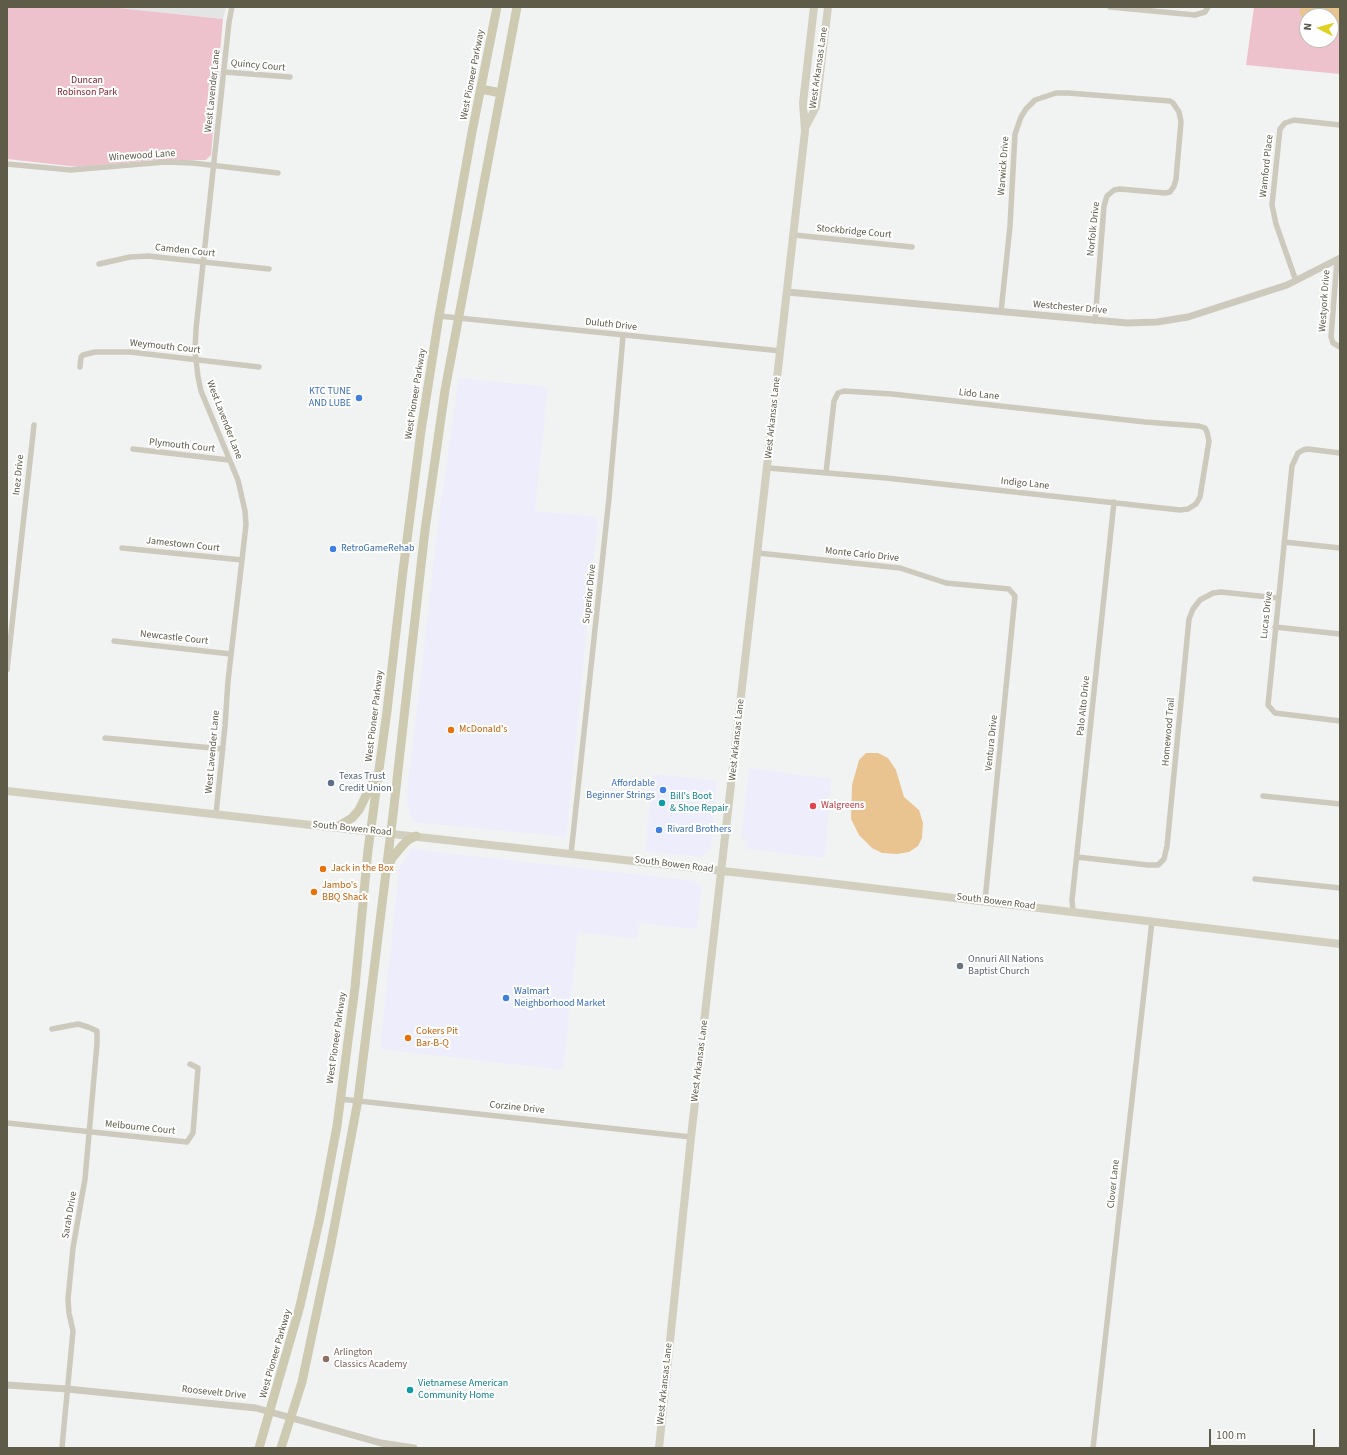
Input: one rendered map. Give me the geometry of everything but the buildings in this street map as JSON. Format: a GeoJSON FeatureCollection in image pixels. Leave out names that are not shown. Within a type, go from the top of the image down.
{"type":"FeatureCollection","features":[{"type":"Feature","properties":{"kind":"main road","name":"West Pioneer Parkway"},"geometry":{"type":"LineString","coordinates":[[260,1448],[300,1306],[320,1217],[340,1099],[355,986],[371,831],[421,431],[439,316],[497,7]]}},
{"type":"Feature","properties":{"kind":"main road"},"geometry":{"type":"LineString","coordinates":[[281,1448],[302,1382],[358,1100],[391,833],[425,530],[445,390],[517,7]]}},
{"type":"Feature","properties":{"kind":"main road","name":"West Arkansas Lane"},"geometry":{"type":"LineString","coordinates":[[659,1448],[691,1137],[806,127],[803,103],[814,7]]}},
{"type":"Feature","properties":{"kind":"main road","name":"West Arkansas Lane"},"geometry":{"type":"LineString","coordinates":[[806,127],[816,107],[828,7]]}},
{"type":"Feature","properties":{"kind":"main road"},"geometry":{"type":"LineString","coordinates":[[481,89],[501,93]]}},
{"type":"Feature","properties":{"kind":"main road"},"geometry":{"type":"LineString","coordinates":[[398,616],[415,622]]}},
{"type":"Feature","properties":{"kind":"main road"},"geometry":{"type":"LineString","coordinates":[[337,827],[352,818],[359,810],[380,767]]}},
{"type":"Feature","properties":{"kind":"main road","name":"South Bowen Road"},"geometry":{"type":"LineString","coordinates":[[7,791],[391,833],[1073,911],[1340,944]]}},
{"type":"Feature","properties":{"kind":"main road"},"geometry":{"type":"LineString","coordinates":[[385,876],[392,858],[408,840],[416,836]]}},
{"type":"Feature","properties":{"kind":"street","name":"West Lavender Lane"},"geometry":{"type":"LineString","coordinates":[[216,814],[228,681],[246,525],[246,511],[238,480],[201,391],[195,359],[196,329],[229,22],[232,7]]}},
{"type":"Feature","properties":{"kind":"street"},"geometry":{"type":"LineString","coordinates":[[1110,7],[1195,15],[1205,12],[1208,7]]}},
{"type":"Feature","properties":{"kind":"street","name":"Quincy Court"},"geometry":{"type":"LineString","coordinates":[[224,72],[290,77]]}},
{"type":"Feature","properties":{"kind":"street","name":"Warwick Drive"},"geometry":{"type":"LineString","coordinates":[[1001,312],[1010,226],[1015,134],[1021,117],[1029,106],[1036,100],[1047,95],[1068,93],[1170,101],[1176,107]]}},
{"type":"Feature","properties":{"kind":"street","name":"Norfolk Drive"},"geometry":{"type":"LineString","coordinates":[[1095,321],[1104,206],[1107,196],[1114,190],[1120,189],[1160,193],[1170,192],[1176,179],[1181,122],[1179,112],[1176,107]]}},
{"type":"Feature","properties":{"kind":"street","name":"Warnford Place"},"geometry":{"type":"LineString","coordinates":[[1296,281],[1276,224],[1272,205],[1280,129],[1285,123],[1294,120],[1340,125]]}},
{"type":"Feature","properties":{"kind":"street","name":"Winewood Lane"},"geometry":{"type":"LineString","coordinates":[[7,164],[71,170],[165,162],[214,165],[278,173]]}},
{"type":"Feature","properties":{"kind":"street","name":"Stockbridge Court"},"geometry":{"type":"LineString","coordinates":[[794,235],[912,246]]}},
{"type":"Feature","properties":{"kind":"street","name":"Camden Court"},"geometry":{"type":"LineString","coordinates":[[99,264],[130,257],[148,256],[269,269]]}},
{"type":"Feature","properties":{"kind":"street","name":"Westchester Drive"},"geometry":{"type":"LineString","coordinates":[[787,292],[1095,321],[1126,323],[1157,322],[1188,317],[1296,281],[1338,259]]}},
{"type":"Feature","properties":{"kind":"street","name":"Westyork Drive"},"geometry":{"type":"LineString","coordinates":[[1338,259],[1331,337],[1332,343],[1340,347]]}},
{"type":"Feature","properties":{"kind":"street","name":"Duluth Drive"},"geometry":{"type":"LineString","coordinates":[[439,316],[781,351]]}},
{"type":"Feature","properties":{"kind":"street","name":"Superior Drive"},"geometry":{"type":"LineString","coordinates":[[572,854],[609,498],[623,336]]}},
{"type":"Feature","properties":{"kind":"street","name":"Weymouth Court"},"geometry":{"type":"LineString","coordinates":[[80,367],[81,357],[83,355],[95,352],[130,352],[259,367]]}},
{"type":"Feature","properties":{"kind":"street","name":"Lido Lane"},"geometry":{"type":"LineString","coordinates":[[826,473],[834,401],[838,393],[844,391],[892,394],[1145,422],[1199,426]]}},
{"type":"Feature","properties":{"kind":"street","name":"Inez Drive"},"geometry":{"type":"LineString","coordinates":[[7,670],[34,425]]}},
{"type":"Feature","properties":{"kind":"street","name":"Indigo Lane"},"geometry":{"type":"LineString","coordinates":[[768,468],[886,478],[1180,510],[1196,504],[1200,497],[1209,441],[1205,428],[1199,426]]}},
{"type":"Feature","properties":{"kind":"street","name":"Lucas Drive"},"geometry":{"type":"LineString","coordinates":[[1340,453],[1308,449],[1298,453],[1292,466],[1268,705],[1275,713],[1340,721]]}},
{"type":"Feature","properties":{"kind":"street","name":"Plymouth Court"},"geometry":{"type":"LineString","coordinates":[[133,450],[229,460]]}},
{"type":"Feature","properties":{"kind":"street","name":"Palo Alto Drive"},"geometry":{"type":"LineString","coordinates":[[1073,911],[1072,900],[1114,502]]}},
{"type":"Feature","properties":{"kind":"street"},"geometry":{"type":"LineString","coordinates":[[1284,542],[1340,548]]}},
{"type":"Feature","properties":{"kind":"street","name":"Jamestown Court"},"geometry":{"type":"LineString","coordinates":[[122,548],[242,560]]}},
{"type":"Feature","properties":{"kind":"street","name":"Monte Carlo Drive"},"geometry":{"type":"LineString","coordinates":[[758,553],[900,568],[946,583],[1010,589]]}},
{"type":"Feature","properties":{"kind":"street","name":"Ventura Drive"},"geometry":{"type":"LineString","coordinates":[[985,901],[1015,607],[1015,596],[1010,589]]}},
{"type":"Feature","properties":{"kind":"street","name":"Homewood Trail"},"geometry":{"type":"LineString","coordinates":[[1077,857],[1148,865],[1158,865],[1164,859],[1167,846],[1189,619],[1193,609],[1200,600],[1214,592],[1278,598]]}},
{"type":"Feature","properties":{"kind":"street"},"geometry":{"type":"LineString","coordinates":[[1275,627],[1340,634]]}},
{"type":"Feature","properties":{"kind":"street","name":"Newcastle Court"},"geometry":{"type":"LineString","coordinates":[[114,641],[231,654]]}},
{"type":"Feature","properties":{"kind":"street"},"geometry":{"type":"LineString","coordinates":[[105,738],[223,749]]}},
{"type":"Feature","properties":{"kind":"street"},"geometry":{"type":"LineString","coordinates":[[1263,796],[1340,804]]}},
{"type":"Feature","properties":{"kind":"street"},"geometry":{"type":"LineString","coordinates":[[1255,879],[1340,888]]}},
{"type":"Feature","properties":{"kind":"street","name":"Clover Lane"},"geometry":{"type":"LineString","coordinates":[[1093,1448],[1152,921]]}},
{"type":"Feature","properties":{"kind":"street","name":"Sarah Drive"},"geometry":{"type":"LineString","coordinates":[[52,1029],[78,1024],[97,1031],[85,1179],[73,1248],[69,1292],[69,1313],[73,1331],[62,1447]]}},
{"type":"Feature","properties":{"kind":"street","name":"Melbourne Court"},"geometry":{"type":"LineString","coordinates":[[7,1123],[188,1142],[193,1133],[198,1068],[190,1064]]}},
{"type":"Feature","properties":{"kind":"street","name":"Corzine Drive"},"geometry":{"type":"LineString","coordinates":[[340,1099],[519,1117],[691,1137]]}},
{"type":"Feature","properties":{"kind":"street","name":"Roosevelt Drive"},"geometry":{"type":"LineString","coordinates":[[7,1385],[67,1389],[256,1408],[381,1443],[414,1448]]}},
{"type":"Feature","properties":{"kind":"shaded area"},"geometry":{"type":"Polygon","coordinates":[[[109,7],[226,7],[223,19],[109,7]]]}},
{"type":"Feature","properties":{"kind":"shaded area"},"geometry":{"type":"Polygon","coordinates":[[[1340,7],[1340,31],[1339,8],[1300,8],[1340,7]]]}},
{"type":"Feature","properties":{"kind":"shaded area"},"geometry":{"type":"Polygon","coordinates":[[[459,378],[548,387],[535,511],[598,517],[566,837],[413,822],[406,802],[439,516],[459,378]]]}},
{"type":"Feature","properties":{"kind":"shaded area"},"geometry":{"type":"Polygon","coordinates":[[[866,753],[878,753],[888,758],[896,770],[904,797],[919,810],[923,823],[922,838],[918,846],[909,852],[897,854],[882,853],[872,848],[859,835],[851,819],[852,785],[859,760],[866,753]]]}},
{"type":"Feature","properties":{"kind":"shaded area"},"geometry":{"type":"Polygon","coordinates":[[[749,768],[831,779],[825,858],[747,849],[748,839],[741,838],[749,768]]]}},
{"type":"Feature","properties":{"kind":"shaded area"},"geometry":{"type":"Polygon","coordinates":[[[653,774],[717,781],[711,849],[701,857],[645,851],[653,774]]]}},
{"type":"Feature","properties":{"kind":"shaded area"},"geometry":{"type":"Polygon","coordinates":[[[411,849],[695,881],[702,886],[697,929],[639,923],[637,939],[578,932],[563,1070],[380,1049],[399,870],[411,849]]]}},
{"type":"Feature","properties":{"kind":"green space","name":"Duncan Robinson Park"},"geometry":{"type":"Polygon","coordinates":[[[7,7],[109,7],[223,19],[211,155],[206,160],[152,160],[78,167],[7,159],[7,7]]]}},
{"type":"Feature","properties":{"kind":"green space"},"geometry":{"type":"Polygon","coordinates":[[[1254,7],[1340,7],[1340,74],[1246,65],[1254,7]]]}},
{"type":"Feature","properties":{"kind":"place","name":"KTC TUNE AND LUBE"},"geometry":{"type":"Point","coordinates":[359,398]}},
{"type":"Feature","properties":{"kind":"place","name":"RetroGameRehab"},"geometry":{"type":"Point","coordinates":[333,549]}},
{"type":"Feature","properties":{"kind":"place","name":"McDonald's"},"geometry":{"type":"Point","coordinates":[451,730]}},
{"type":"Feature","properties":{"kind":"place","name":"Texas Trust Credit Union"},"geometry":{"type":"Point","coordinates":[331,783]}},
{"type":"Feature","properties":{"kind":"place","name":"Affordable Beginner Strings"},"geometry":{"type":"Point","coordinates":[663,790]}},
{"type":"Feature","properties":{"kind":"place","name":"Bill's Boot & Shoe Repair"},"geometry":{"type":"Point","coordinates":[662,803]}},
{"type":"Feature","properties":{"kind":"place","name":"Walgreens"},"geometry":{"type":"Point","coordinates":[813,806]}},
{"type":"Feature","properties":{"kind":"place","name":"Rivard Brothers"},"geometry":{"type":"Point","coordinates":[659,830]}},
{"type":"Feature","properties":{"kind":"place","name":"Jack in the Box"},"geometry":{"type":"Point","coordinates":[323,869]}},
{"type":"Feature","properties":{"kind":"place","name":"Jambo's BBQ Shack"},"geometry":{"type":"Point","coordinates":[314,892]}},
{"type":"Feature","properties":{"kind":"place","name":"Onnuri All Nations Baptist Church"},"geometry":{"type":"Point","coordinates":[960,966]}},
{"type":"Feature","properties":{"kind":"place","name":"Walmart Neighborhood Market"},"geometry":{"type":"Point","coordinates":[506,998]}},
{"type":"Feature","properties":{"kind":"place","name":"Cokers Pit Bar-B-Q"},"geometry":{"type":"Point","coordinates":[408,1038]}},
{"type":"Feature","properties":{"kind":"place","name":"Arlington Classics Academy"},"geometry":{"type":"Point","coordinates":[326,1359]}},
{"type":"Feature","properties":{"kind":"place","name":"Vietnamese American Community Home"},"geometry":{"type":"Point","coordinates":[410,1390]}}]}
